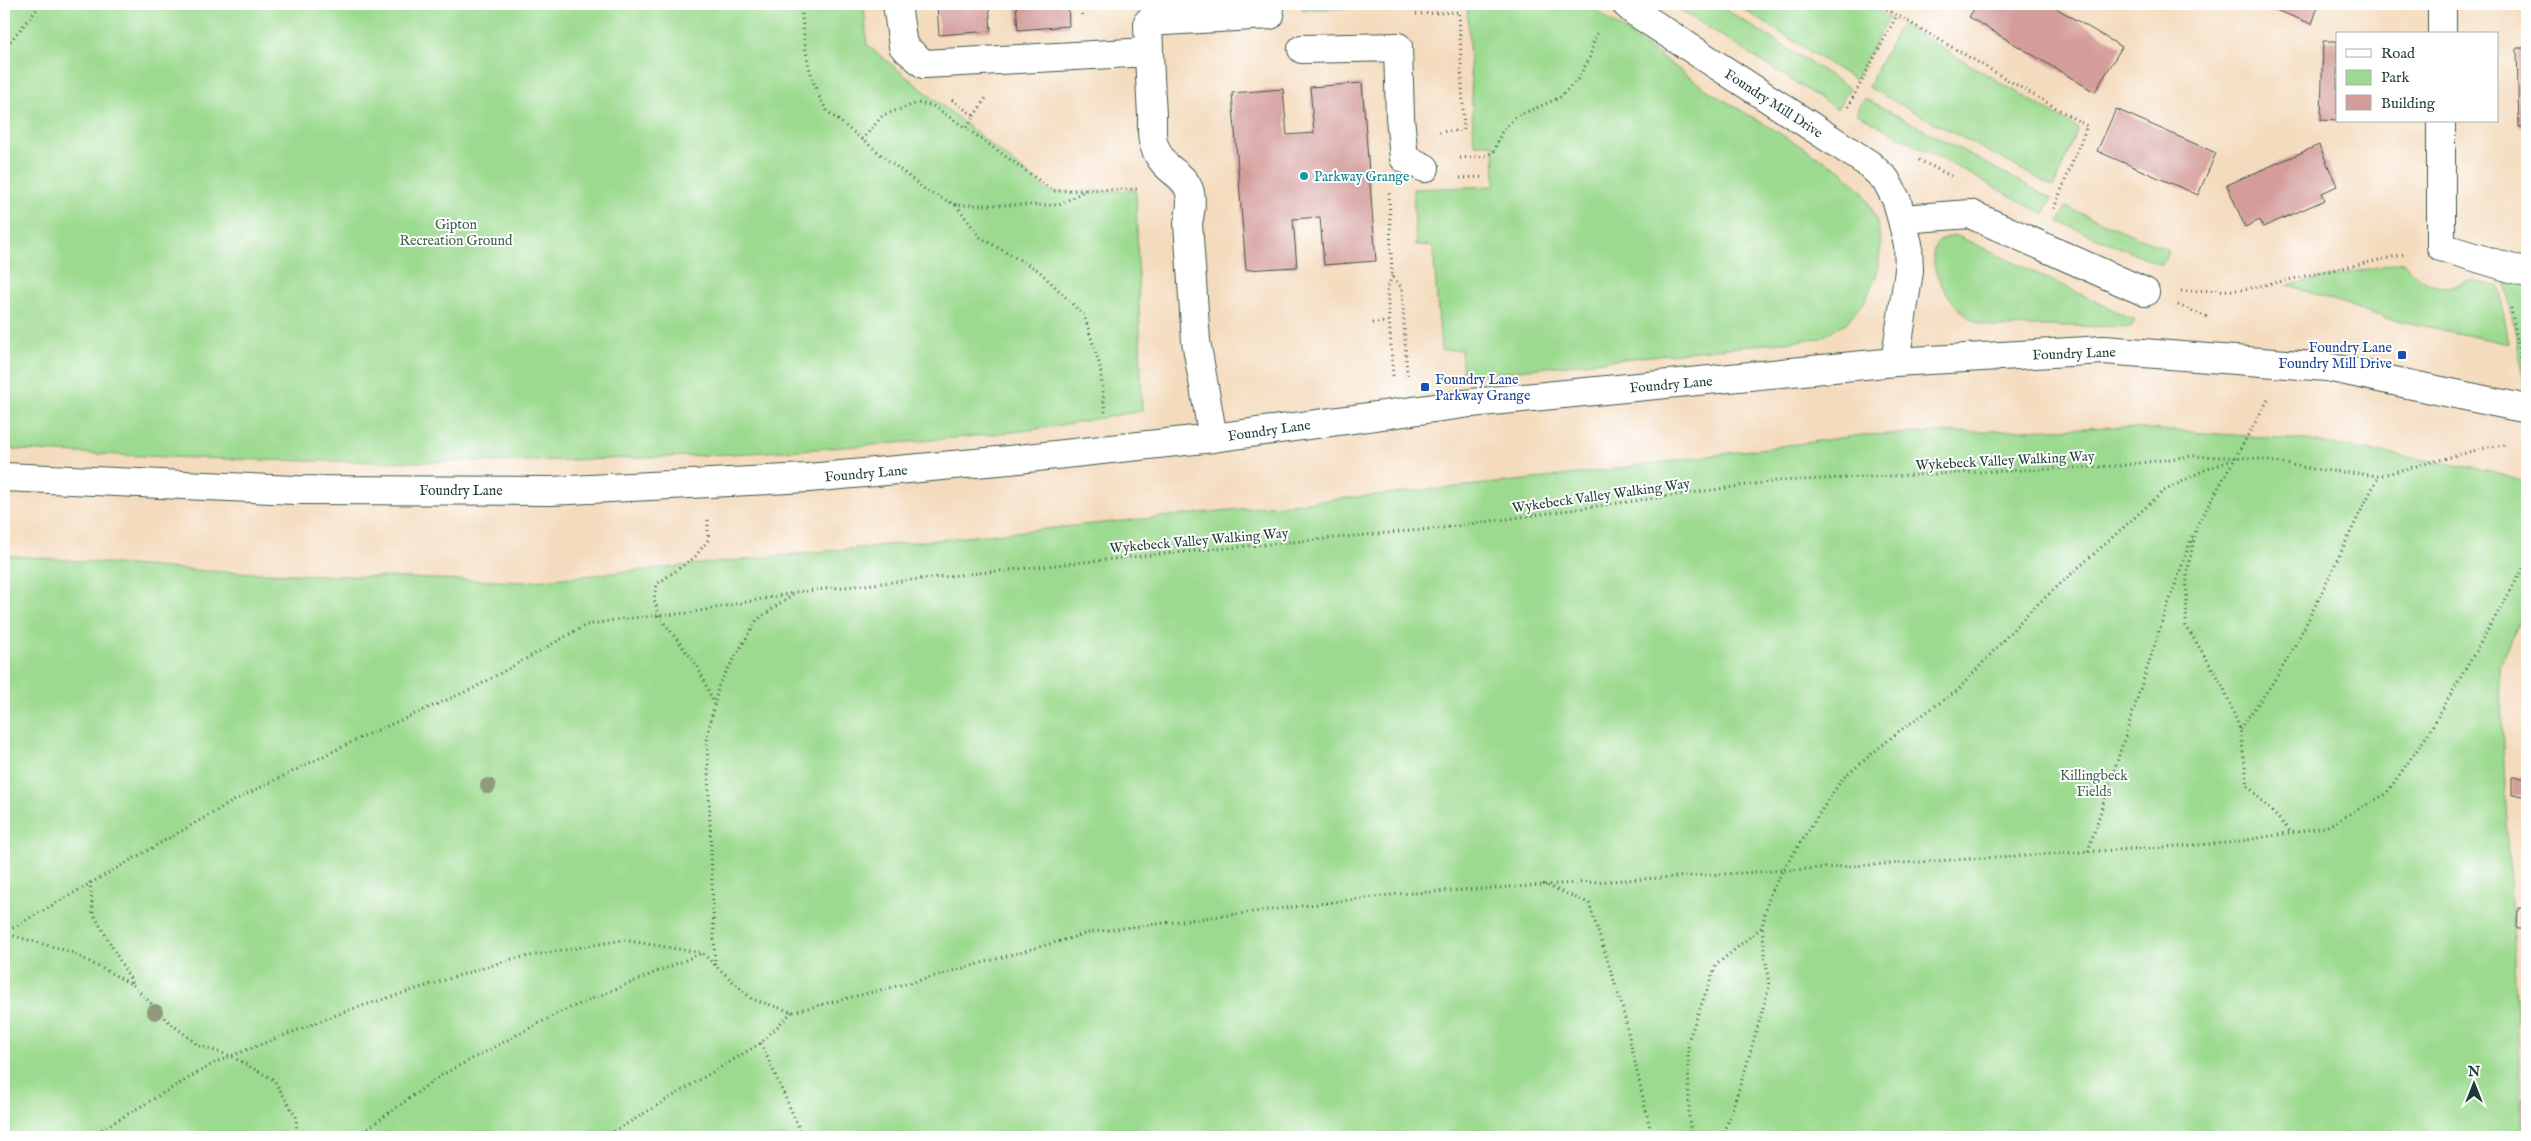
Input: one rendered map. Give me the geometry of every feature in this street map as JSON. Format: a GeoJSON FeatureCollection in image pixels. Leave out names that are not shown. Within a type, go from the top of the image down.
{"type":"FeatureCollection","features":[{"type":"Feature","properties":{"kind":"street"},"geometry":{"type":"LineString","coordinates":[[897,4],[903,46],[924,64],[1149,52]]}},
{"type":"Feature","properties":{"kind":"street","name":"Foundry Mill Drive"},"geometry":{"type":"LineString","coordinates":[[1626,4],[1869,164],[1886,180],[1897,201],[1908,244],[1909,271],[1895,362]]}},
{"type":"Feature","properties":{"kind":"street"},"geometry":{"type":"LineString","coordinates":[[2442,4],[2442,32]]}},
{"type":"Feature","properties":{"kind":"street"},"geometry":{"type":"LineString","coordinates":[[1213,438],[1196,341],[1188,223],[1191,191],[1180,175],[1166,166],[1153,145],[1148,22],[1270,16]]}},
{"type":"Feature","properties":{"kind":"street"},"geometry":{"type":"LineString","coordinates":[[1302,50],[1398,46],[1400,118],[1404,158],[1425,168]]}},
{"type":"Feature","properties":{"kind":"street"},"geometry":{"type":"LineString","coordinates":[[2442,122],[2441,247],[2515,269]]}},
{"type":"Feature","properties":{"kind":"street"},"geometry":{"type":"LineString","coordinates":[[1902,220],[1970,214],[2145,292]]}},
{"type":"Feature","properties":{"kind":"street","name":"Foundry Lane"},"geometry":{"type":"LineString","coordinates":[[4,477],[295,490],[550,491],[817,477],[1213,438],[1471,403],[1895,362],[2104,350],[2327,366],[2527,409]]}},
{"type":"Feature","properties":{"kind":"path"},"geometry":{"type":"LineString","coordinates":[[4,49],[41,4]]}},
{"type":"Feature","properties":{"kind":"path"},"geometry":{"type":"LineString","coordinates":[[801,4],[811,73],[817,96],[828,112],[927,191],[956,205],[1059,205],[1086,190]]}},
{"type":"Feature","properties":{"kind":"path"},"geometry":{"type":"LineString","coordinates":[[1878,4],[2087,126],[2040,245]]}},
{"type":"Feature","properties":{"kind":"path"},"geometry":{"type":"LineString","coordinates":[[1830,140],[1897,15]]}},
{"type":"Feature","properties":{"kind":"path"},"geometry":{"type":"LineString","coordinates":[[1425,168],[1446,159],[1486,156],[1494,151],[1502,131],[1515,117],[1559,98],[1578,79],[1590,57],[1595,36],[1604,23]]}},
{"type":"Feature","properties":{"kind":"path"},"geometry":{"type":"LineString","coordinates":[[924,64],[928,84],[974,116],[966,128]]}},
{"type":"Feature","properties":{"kind":"path"},"geometry":{"type":"LineString","coordinates":[[862,140],[883,114],[918,103],[933,106],[1054,191],[1143,188],[1166,166]]}},
{"type":"Feature","properties":{"kind":"path"},"geometry":{"type":"LineString","coordinates":[[1425,168],[1447,178],[1484,177]]}},
{"type":"Feature","properties":{"kind":"path"},"geometry":{"type":"LineString","coordinates":[[956,205],[981,238],[1038,270],[1084,315],[1100,366],[1105,410],[1106,450]]}},
{"type":"Feature","properties":{"kind":"path"},"geometry":{"type":"LineString","coordinates":[[2145,292],[2242,290],[2441,247]]}},
{"type":"Feature","properties":{"kind":"path"},"geometry":{"type":"LineString","coordinates":[[2515,269],[2524,375]]}},
{"type":"Feature","properties":{"kind":"path"},"geometry":{"type":"LineString","coordinates":[[1392,276],[1387,289],[1393,382]]}},
{"type":"Feature","properties":{"kind":"path"},"geometry":{"type":"LineString","coordinates":[[1372,323],[1390,322]]}},
{"type":"Feature","properties":{"kind":"path"},"geometry":{"type":"LineString","coordinates":[[2088,851],[2162,622],[2197,525],[2288,364]]}},
{"type":"Feature","properties":{"kind":"path","name":"Wykebeck Valley Walking Way"},"geometry":{"type":"LineString","coordinates":[[4,933],[237,799],[362,737],[474,688],[586,625],[620,619],[689,613],[796,592],[1152,555],[1442,528],[1776,481],[2118,466],[2191,456],[2235,459],[2253,458],[2313,469],[2379,476],[2488,447],[2518,444]]}},
{"type":"Feature","properties":{"kind":"path"},"geometry":{"type":"LineString","coordinates":[[1722,1137],[1746,1067],[1769,987],[1762,927],[1769,896],[1784,868],[1842,779],[1898,732],[1958,690],[2030,612],[2164,492],[2202,472],[2235,459]]}},
{"type":"Feature","properties":{"kind":"path"},"geometry":{"type":"LineString","coordinates":[[2240,729],[2284,664],[2321,596],[2350,530],[2379,476]]}},
{"type":"Feature","properties":{"kind":"path"},"geometry":{"type":"LineString","coordinates":[[707,483],[708,540],[695,557],[657,584],[654,599],[659,616],[698,667],[715,705]]}},
{"type":"Feature","properties":{"kind":"path"},"geometry":{"type":"LineString","coordinates":[[2197,525],[2186,574],[2186,626],[2222,684],[2240,729],[2248,786],[2291,833]]}},
{"type":"Feature","properties":{"kind":"path"},"geometry":{"type":"LineString","coordinates":[[606,1137],[760,1043],[792,1012],[921,980],[1092,932],[1398,894],[1784,868],[2228,842],[2326,827],[2386,794],[2428,734],[2527,562]]}},
{"type":"Feature","properties":{"kind":"path"},"geometry":{"type":"LineString","coordinates":[[716,965],[707,737],[720,684],[758,620],[796,592]]}},
{"type":"Feature","properties":{"kind":"path"},"geometry":{"type":"LineString","coordinates":[[90,882],[93,913],[133,985],[168,1021],[199,1046],[231,1056],[274,1080],[296,1118],[297,1137]]}},
{"type":"Feature","properties":{"kind":"path"},"geometry":{"type":"LineString","coordinates":[[1543,884],[1589,903],[1622,1006],[1652,1137]]}},
{"type":"Feature","properties":{"kind":"path"},"geometry":{"type":"LineString","coordinates":[[1692,1137],[1689,1120],[1688,1041],[1716,965],[1762,927]]}},
{"type":"Feature","properties":{"kind":"path"},"geometry":{"type":"LineString","coordinates":[[4,933],[71,952],[133,985]]}},
{"type":"Feature","properties":{"kind":"path"},"geometry":{"type":"LineString","coordinates":[[89,1137],[216,1062],[349,1010],[512,958],[623,940],[702,953],[752,999],[792,1012]]}},
{"type":"Feature","properties":{"kind":"path"},"geometry":{"type":"LineString","coordinates":[[356,1137],[440,1076],[524,1031],[558,1013],[702,953]]}},
{"type":"Feature","properties":{"kind":"path"},"geometry":{"type":"LineString","coordinates":[[760,1043],[803,1137]]}},
{"type":"Feature","properties":{"kind":"green space","name":"Gipton Recreation Ground"},"geometry":{"type":"Polygon","coordinates":[[[4,4],[864,4],[867,45],[1050,192],[1136,190],[1142,411],[1006,433],[756,453],[631,458],[380,462],[254,460],[4,449],[4,4]]]}},
{"type":"Feature","properties":{"kind":"green space"},"geometry":{"type":"Polygon","coordinates":[[[1303,4],[1424,4],[1303,10],[1303,4]]]}},
{"type":"Feature","properties":{"kind":"green space"},"geometry":{"type":"Polygon","coordinates":[[[1467,4],[1587,4],[1709,91],[1842,171],[1862,191],[1876,217],[1881,245],[1877,274],[1865,301],[1847,322],[1821,338],[1463,376],[1461,350],[1441,350],[1433,246],[1416,245],[1413,189],[1495,186],[1494,144],[1474,144],[1467,4]]]}},
{"type":"Feature","properties":{"kind":"green space"},"geometry":{"type":"Polygon","coordinates":[[[1671,4],[1717,4],[1850,88],[1837,109],[1671,4]]]}},
{"type":"Feature","properties":{"kind":"green space"},"geometry":{"type":"Polygon","coordinates":[[[1735,4],[1866,4],[1889,17],[1855,80],[1735,4]]]}},
{"type":"Feature","properties":{"kind":"green space"},"geometry":{"type":"Polygon","coordinates":[[[1901,24],[2078,128],[2054,187],[1868,87],[1901,24]]]}},
{"type":"Feature","properties":{"kind":"green space"},"geometry":{"type":"Polygon","coordinates":[[[1865,98],[2052,199],[2044,214],[1856,113],[1865,98]]]}},
{"type":"Feature","properties":{"kind":"green space"},"geometry":{"type":"Polygon","coordinates":[[[2066,207],[2169,250],[2162,265],[2059,222],[2066,207]]]}},
{"type":"Feature","properties":{"kind":"green space"},"geometry":{"type":"Polygon","coordinates":[[[1958,236],[2135,320],[2131,327],[1998,327],[1979,323],[1956,305],[1945,291],[1937,276],[1933,261],[1934,248],[1942,239],[1958,236]]]}},
{"type":"Feature","properties":{"kind":"green space"},"geometry":{"type":"Polygon","coordinates":[[[2403,262],[2420,279],[2441,287],[2449,287],[2472,280],[2499,287],[2509,344],[2386,318],[2288,285],[2403,262]]]}},
{"type":"Feature","properties":{"kind":"green space"},"geometry":{"type":"Polygon","coordinates":[[[2502,265],[2527,273],[2527,394],[2502,265]]]}},
{"type":"Feature","properties":{"kind":"green space","name":"Killingbeck Fields"},"geometry":{"type":"Polygon","coordinates":[[[2117,427],[2306,440],[2491,471],[2527,483],[2527,607],[2499,666],[2523,1137],[4,1137],[4,555],[205,571],[524,582],[1554,477],[1862,435],[2117,427]]]}},
{"type":"Feature","properties":{"kind":"building"},"geometry":{"type":"Polygon","coordinates":[[[937,4],[989,4],[991,31],[939,35],[937,4]]]}},
{"type":"Feature","properties":{"kind":"building"},"geometry":{"type":"Polygon","coordinates":[[[1016,4],[1068,4],[1069,26],[1018,30],[1016,4]]]}},
{"type":"Feature","properties":{"kind":"building"},"geometry":{"type":"Polygon","coordinates":[[[1977,4],[2049,4],[2122,47],[2095,92],[1969,17],[1977,4]]]}},
{"type":"Feature","properties":{"kind":"building"},"geometry":{"type":"Polygon","coordinates":[[[2260,4],[2319,4],[2312,24],[2260,4]]]}},
{"type":"Feature","properties":{"kind":"building"},"geometry":{"type":"Polygon","coordinates":[[[2323,41],[2336,41],[2336,121],[2321,120],[2323,41]]]}},
{"type":"Feature","properties":{"kind":"building"},"geometry":{"type":"Polygon","coordinates":[[[2517,48],[2527,48],[2527,127],[2519,127],[2517,48]]]}},
{"type":"Feature","properties":{"kind":"building","name":"Parkway Grange"},"geometry":{"type":"Polygon","coordinates":[[[1362,83],[1376,261],[1324,265],[1320,217],[1293,219],[1297,267],[1246,270],[1232,93],[1283,89],[1287,135],[1314,133],[1310,87],[1362,83]]]}},
{"type":"Feature","properties":{"kind":"building"},"geometry":{"type":"Polygon","coordinates":[[[2116,109],[2216,153],[2198,195],[2097,151],[2116,109]]]}},
{"type":"Feature","properties":{"kind":"building"},"geometry":{"type":"Polygon","coordinates":[[[2319,145],[2337,186],[2322,193],[2325,200],[2263,227],[2260,220],[2245,227],[2227,185],[2319,145]]]}},
{"type":"Feature","properties":{"kind":"building"},"geometry":{"type":"Polygon","coordinates":[[[2512,777],[2527,778],[2527,796],[2512,795],[2512,777]]]}},
{"type":"Feature","properties":{"kind":"building"},"geometry":{"type":"Polygon","coordinates":[[[2518,908],[2527,909],[2527,929],[2517,929],[2518,908]]]}},
{"type":"Feature","properties":{"kind":"building"},"geometry":{"type":"Polygon","coordinates":[[[2525,1032],[2527,1032],[2527,1067],[2524,1066],[2525,1032]]]}},
{"type":"Feature","properties":{"kind":"building"},"geometry":{"type":"Polygon","coordinates":[[[2522,1097],[2527,1097],[2527,1137],[2524,1137],[2522,1097]]]}},
{"type":"Feature","properties":{"kind":"place","name":"Parkway Grange"},"geometry":{"type":"Point","coordinates":[1304,176]}},
{"type":"Feature","properties":{"kind":"place","name":"Foundry Lane Foundry Mill Drive"},"geometry":{"type":"Point","coordinates":[2402,355]}},
{"type":"Feature","properties":{"kind":"place","name":"Foundry Lane Parkway Grange"},"geometry":{"type":"Point","coordinates":[1425,387]}}]}
